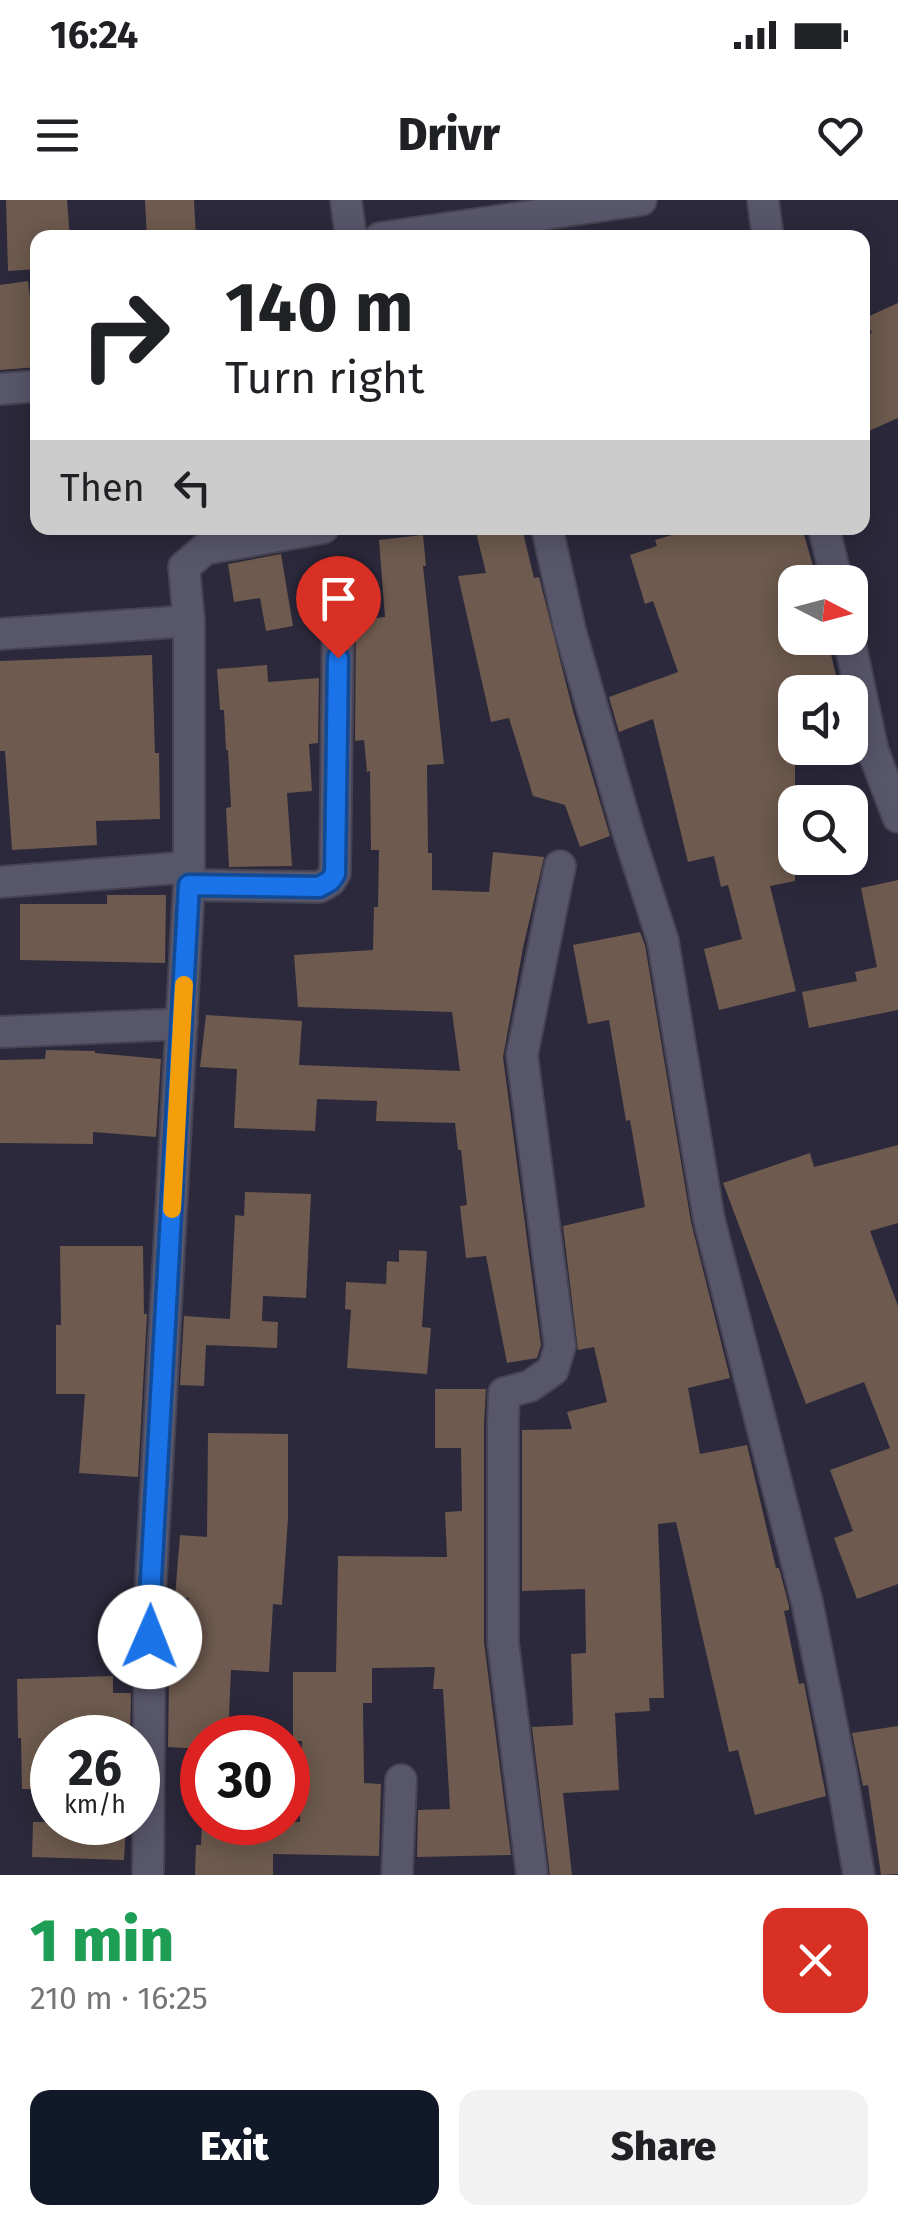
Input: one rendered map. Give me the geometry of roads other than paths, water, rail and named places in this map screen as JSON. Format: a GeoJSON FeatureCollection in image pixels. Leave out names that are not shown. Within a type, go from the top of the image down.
{"type":"FeatureCollection","features":[{"type":"Feature","properties":{"kind":"street"},"geometry":{"type":"LineString","coordinates":[[346,200],[350,230]]}},
{"type":"Feature","properties":{"kind":"street"},"geometry":{"type":"LineString","coordinates":[[435,230],[641,200]]}},
{"type":"Feature","properties":{"kind":"street"},"geometry":{"type":"LineString","coordinates":[[762,200],[767,230]]}},
{"type":"Feature","properties":{"kind":"street"},"geometry":{"type":"LineString","coordinates":[[0,389],[30,387]]}},
{"type":"Feature","properties":{"kind":"street"},"geometry":{"type":"LineString","coordinates":[[148,1875],[150,1598],[189,876],[190,621],[184,566],[206,549],[284,535]]}},
{"type":"Feature","properties":{"kind":"street"},"geometry":{"type":"LineString","coordinates":[[549,535],[570,630],[664,941],[708,1219],[806,1602],[842,1771],[859,1875]]}},
{"type":"Feature","properties":{"kind":"street"},"geometry":{"type":"LineString","coordinates":[[826,535],[833,565]]}},
{"type":"Feature","properties":{"kind":"street"},"geometry":{"type":"LineString","coordinates":[[0,634],[190,621]]}},
{"type":"Feature","properties":{"kind":"street"},"geometry":{"type":"LineString","coordinates":[[0,882],[189,876],[319,887],[330,881],[335,874],[338,622]]}},
{"type":"Feature","properties":{"kind":"street"},"geometry":{"type":"LineString","coordinates":[[852,655],[873,751],[898,816]]}},
{"type":"Feature","properties":{"kind":"street"},"geometry":{"type":"LineString","coordinates":[[532,1875],[503,1642],[502,1424],[504,1393],[530,1386],[553,1370],[560,1346],[522,1055],[560,866]]}},
{"type":"Feature","properties":{"kind":"street"},"geometry":{"type":"LineString","coordinates":[[0,1032],[182,1024]]}},
{"type":"Feature","properties":{"kind":"street"},"geometry":{"type":"LineString","coordinates":[[397,1875],[400,1780]]}}]}
